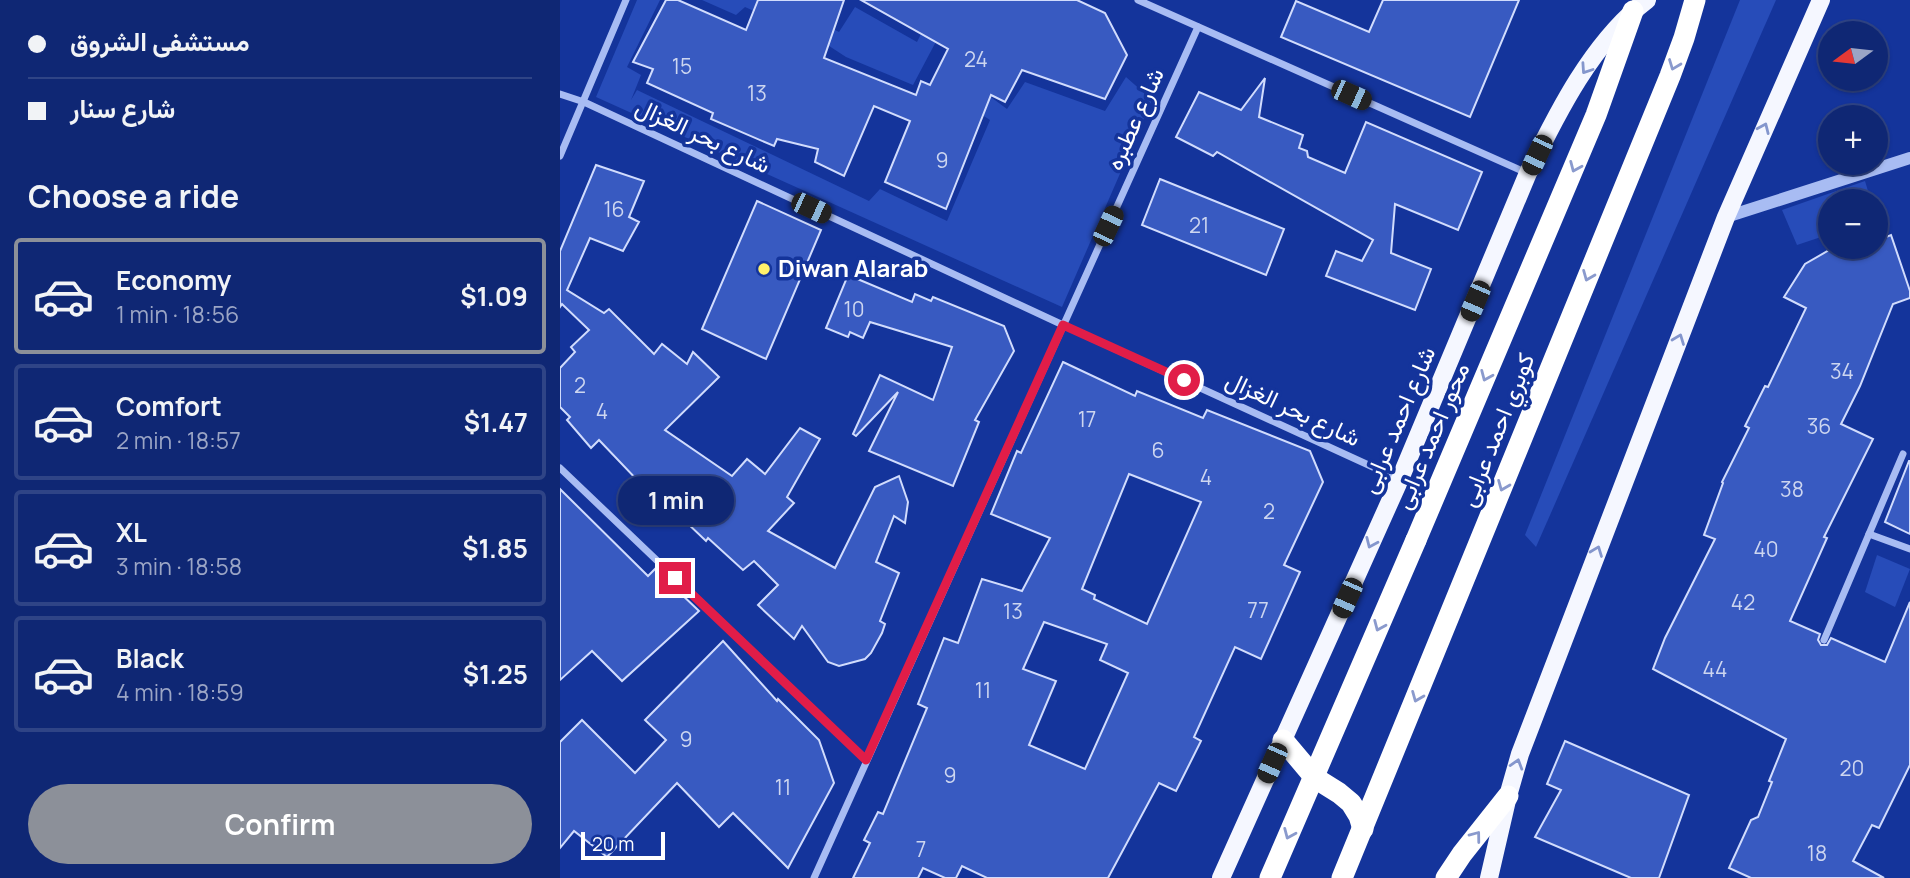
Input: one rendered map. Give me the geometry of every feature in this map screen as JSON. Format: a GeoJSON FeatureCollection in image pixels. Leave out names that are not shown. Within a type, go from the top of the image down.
{"type":"FeatureCollection","features":[{"type":"Feature","properties":{"kind":"highway","name":"كوبري احمد عرابى"},"geometry":{"type":"LineString","coordinates":[[1342,878],[1664,89],[1684,38],[1695,0]]}},
{"type":"Feature","properties":{"kind":"highway","name":"محور احمد عرابى"},"geometry":{"type":"LineString","coordinates":[[1270,878],[1416,540],[1640,6]]}},
{"type":"Feature","properties":{"kind":"highway"},"geometry":{"type":"LineString","coordinates":[[1283,740],[1315,778],[1351,803],[1363,829]]}},
{"type":"Feature","properties":{"kind":"highway"},"geometry":{"type":"LineString","coordinates":[[1446,878],[1508,796]]}},
{"type":"Feature","properties":{"kind":"main road"},"geometry":{"type":"LineString","coordinates":[[1489,878],[1520,754],[1726,216],[1821,0]]}},
{"type":"Feature","properties":{"kind":"main road","name":"شارع احمد عرابى"},"geometry":{"type":"LineString","coordinates":[[1221,878],[1400,480],[1545,137],[1586,69],[1610,37],[1640,6]]}},
{"type":"Feature","properties":{"kind":"street"},"geometry":{"type":"LineString","coordinates":[[560,156],[626,0]]}},
{"type":"Feature","properties":{"kind":"street"},"geometry":{"type":"LineString","coordinates":[[1138,0],[1528,173]]}},
{"type":"Feature","properties":{"kind":"street","name":"شارع عطبره"},"geometry":{"type":"LineString","coordinates":[[814,878],[1198,27]]}},
{"type":"Feature","properties":{"kind":"street","name":"شارع بحر الغزال"},"geometry":{"type":"LineString","coordinates":[[560,94],[584,102],[1400,480]]}},
{"type":"Feature","properties":{"kind":"street"},"geometry":{"type":"LineString","coordinates":[[1726,216],[1910,158]]}},
{"type":"Feature","properties":{"kind":"street"},"geometry":{"type":"LineString","coordinates":[[1824,640],[1903,454]]}},
{"type":"Feature","properties":{"kind":"street"},"geometry":{"type":"LineString","coordinates":[[560,468],[866,760]]}},
{"type":"Feature","properties":{"kind":"street"},"geometry":{"type":"LineString","coordinates":[[1869,534],[1910,549]]}},
{"type":"Feature","properties":{"kind":"shaded area"},"geometry":{"type":"Polygon","coordinates":[[[637,0],[660,0],[627,67],[641,75],[631,100],[637,90],[869,201],[880,189],[947,221],[990,120],[970,107],[980,89],[1007,109],[1025,82],[1105,111],[1126,77],[1152,100],[1062,307],[596,97],[637,0]]]}},
{"type":"Feature","properties":{"kind":"shaded area"},"geometry":{"type":"Polygon","coordinates":[[[702,0],[775,0],[839,32],[855,7],[917,42],[938,0],[958,0],[913,85],[846,57],[823,42],[745,7],[736,15],[702,0]]]}},
{"type":"Feature","properties":{"kind":"shaded area"},"geometry":{"type":"Polygon","coordinates":[[[1740,0],[1776,0],[1536,547],[1525,535],[1740,0]]]}},
{"type":"Feature","properties":{"kind":"shaded area"},"geometry":{"type":"Polygon","coordinates":[[[1865,181],[1867,189],[1842,189],[1865,181]]]}},
{"type":"Feature","properties":{"kind":"shaded area"},"geometry":{"type":"Polygon","coordinates":[[[1818,197],[1818,238],[1797,245],[1782,210],[1818,197]]]}},
{"type":"Feature","properties":{"kind":"shaded area"},"geometry":{"type":"Polygon","coordinates":[[[1877,555],[1910,569],[1895,607],[1865,592],[1877,555]]]}},
{"type":"Feature","properties":{"kind":"building"},"geometry":{"type":"Polygon","coordinates":[[[666,0],[678,0],[746,30],[758,0],[844,0],[824,58],[916,95],[921,81],[930,85],[948,49],[861,0],[1077,0],[1105,13],[1127,55],[1105,99],[1022,70],[1005,102],[991,95],[946,209],[885,182],[910,121],[874,106],[844,176],[815,162],[818,149],[777,139],[774,146],[711,119],[713,113],[647,83],[653,69],[633,62],[666,0]]]}},
{"type":"Feature","properties":{"kind":"building"},"geometry":{"type":"Polygon","coordinates":[[[1383,0],[1519,0],[1470,117],[1281,37],[1296,1],[1369,32],[1383,0]]]}},
{"type":"Feature","properties":{"kind":"building"},"geometry":{"type":"Polygon","coordinates":[[[1265,78],[1259,117],[1303,135],[1299,148],[1307,151],[1308,157],[1345,173],[1366,122],[1482,172],[1458,230],[1395,204],[1391,253],[1431,269],[1415,310],[1326,276],[1336,251],[1362,261],[1373,240],[1217,152],[1213,156],[1176,137],[1199,92],[1241,110],[1265,78]]]}},
{"type":"Feature","properties":{"kind":"building"},"geometry":{"type":"Polygon","coordinates":[[[596,165],[644,181],[629,217],[639,222],[623,251],[590,238],[567,290],[604,313],[609,309],[654,354],[662,344],[687,364],[693,352],[719,377],[665,430],[732,476],[747,459],[765,474],[800,428],[820,439],[787,497],[794,503],[768,531],[835,568],[875,487],[899,476],[908,502],[905,523],[894,516],[876,562],[899,573],[880,621],[885,624],[882,633],[865,659],[839,666],[828,662],[802,626],[794,639],[758,605],[778,585],[754,561],[743,570],[708,538],[706,541],[663,500],[659,503],[599,440],[591,448],[567,420],[570,417],[560,407],[560,368],[575,352],[571,347],[589,330],[562,304],[560,307],[560,251],[596,165]]]}},
{"type":"Feature","properties":{"kind":"building"},"geometry":{"type":"Polygon","coordinates":[[[1160,179],[1284,229],[1266,275],[1142,225],[1160,179]]]}},
{"type":"Feature","properties":{"kind":"building"},"geometry":{"type":"Polygon","coordinates":[[[757,201],[821,230],[766,359],[702,329],[757,201]]]}},
{"type":"Feature","properties":{"kind":"building"},"geometry":{"type":"Polygon","coordinates":[[[1891,235],[1910,298],[1893,304],[1860,386],[1841,424],[1873,439],[1824,537],[1827,538],[1790,621],[1820,634],[1818,640],[1821,645],[1827,645],[1831,638],[1885,662],[1910,602],[1910,765],[1879,828],[1872,825],[1853,861],[1884,878],[1751,878],[1729,868],[1751,820],[1758,817],[1786,739],[1653,669],[1665,638],[1715,539],[1704,535],[1722,482],[1749,428],[1745,426],[1765,386],[1768,387],[1806,308],[1784,297],[1805,264],[1818,256],[1818,259],[1888,259],[1888,236],[1891,235]]]}},
{"type":"Feature","properties":{"kind":"building"},"geometry":{"type":"Polygon","coordinates":[[[848,275],[912,302],[915,294],[931,301],[933,297],[1004,326],[1014,351],[975,420],[979,422],[953,486],[869,451],[898,392],[856,436],[853,434],[880,375],[933,400],[952,347],[870,322],[863,338],[850,332],[848,337],[826,328],[848,275]]]}},
{"type":"Feature","properties":{"kind":"building"},"geometry":{"type":"Polygon","coordinates":[[[1063,362],[1135,396],[1137,391],[1203,418],[1207,410],[1310,451],[1323,482],[1284,565],[1300,572],[1261,659],[1235,647],[1194,737],[1201,741],[1176,791],[1159,783],[1108,878],[987,878],[962,866],[956,878],[945,878],[923,868],[918,878],[853,878],[870,843],[864,840],[878,812],[883,814],[927,708],[918,704],[944,638],[958,643],[982,579],[1022,591],[1050,538],[991,514],[1017,451],[1021,453],[1063,362]],[[1129,474],[1082,589],[1095,595],[1094,599],[1147,624],[1201,502],[1129,474]],[[1044,622],[1023,669],[1056,681],[1029,745],[1085,769],[1128,673],[1100,660],[1107,644],[1044,622]]]}},
{"type":"Feature","properties":{"kind":"building"},"geometry":{"type":"Polygon","coordinates":[[[1910,461],[1910,534],[1885,522],[1910,461]]]}},
{"type":"Feature","properties":{"kind":"building"},"geometry":{"type":"Polygon","coordinates":[[[560,489],[648,576],[655,569],[699,611],[622,681],[592,651],[560,680],[560,489]]]}},
{"type":"Feature","properties":{"kind":"building"},"geometry":{"type":"Polygon","coordinates":[[[723,641],[777,701],[778,699],[819,740],[834,783],[788,868],[733,813],[719,827],[677,783],[607,857],[574,831],[560,848],[560,742],[582,720],[635,773],[666,740],[645,720],[723,641]]]}},
{"type":"Feature","properties":{"kind":"building"},"geometry":{"type":"Polygon","coordinates":[[[1565,741],[1689,795],[1659,878],[1631,878],[1535,837],[1561,790],[1547,784],[1565,741]]]}},
{"type":"Feature","properties":{"kind":"place","name":"Diwan Alarab"},"geometry":{"type":"Point","coordinates":[764,269]}},
{"type":"Feature","properties":{"kind":"route"},"geometry":{"type":"LineString","coordinates":[[675,578],[866,760],[1063,325],[1184,380]]}}]}
